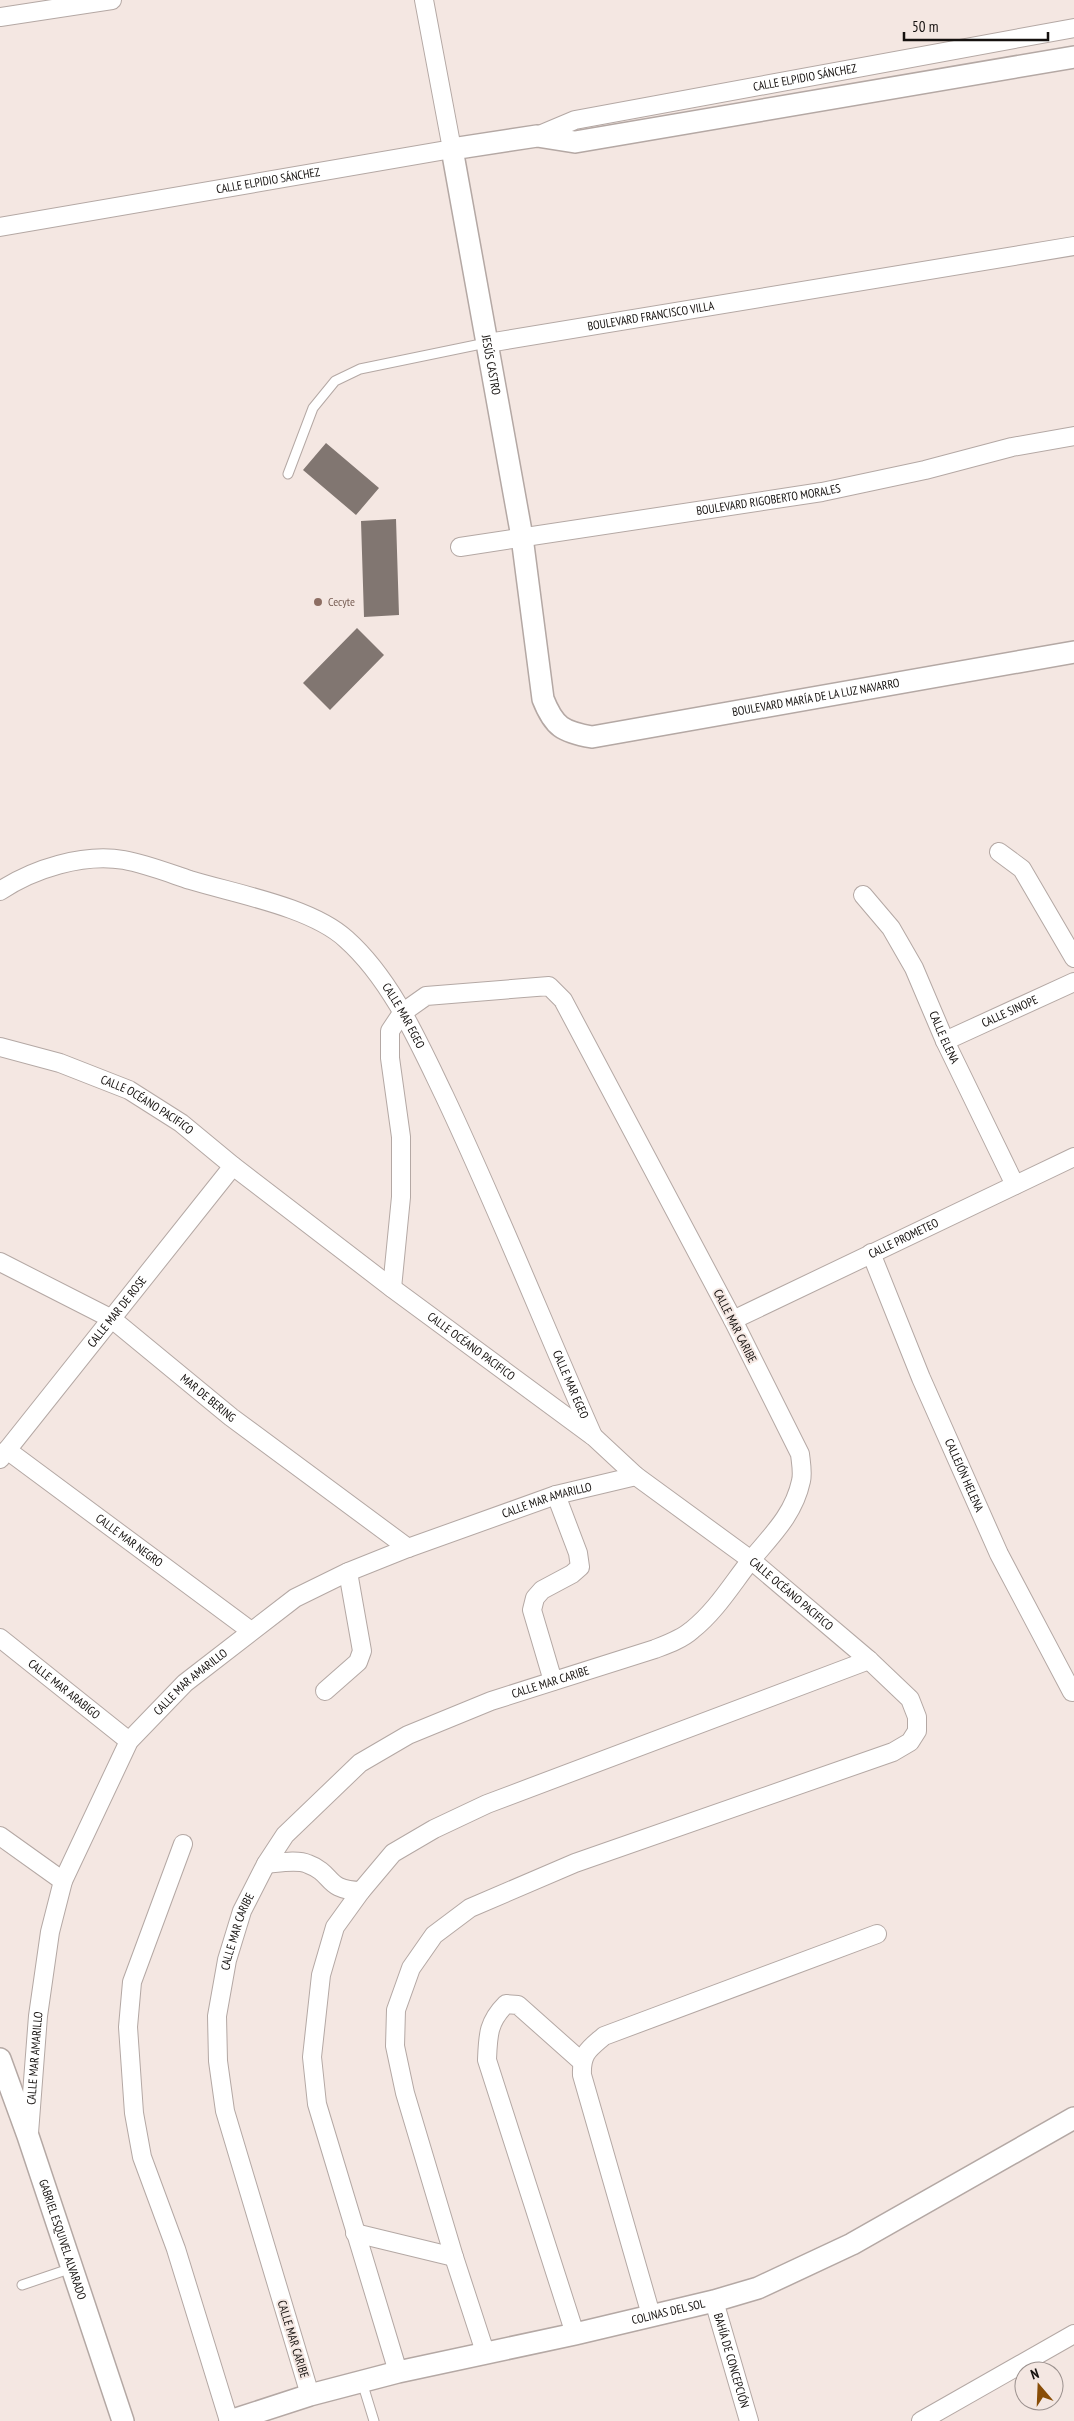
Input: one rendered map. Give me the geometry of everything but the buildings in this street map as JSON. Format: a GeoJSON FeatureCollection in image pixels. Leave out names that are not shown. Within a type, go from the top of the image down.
{"type":"FeatureCollection","features":[{"type":"Feature","properties":{"kind":"street"},"geometry":{"type":"LineString","coordinates":[[0,17],[112,0]]}},
{"type":"Feature","properties":{"kind":"street","name":"JESÚS CASTRO"},"geometry":{"type":"LineString","coordinates":[[424,0],[522,537],[543,699],[549,716],[559,727]]}},
{"type":"Feature","properties":{"kind":"street","name":"CALLE ELPIDIO SÁNCHEZ"},"geometry":{"type":"LineString","coordinates":[[0,227],[537,136],[575,120],[1074,28]]}},
{"type":"Feature","properties":{"kind":"street","name":"CALLE ELPIDIO SÁNCHEZ"},"geometry":{"type":"LineString","coordinates":[[537,136],[575,142],[1074,58]]}},
{"type":"Feature","properties":{"kind":"street","name":"BOULEVARD FRANCISCO VILLA"},"geometry":{"type":"LineString","coordinates":[[488,343],[1074,246]]}},
{"type":"Feature","properties":{"kind":"street","name":"BOULEVARD RIGOBERTO MORALES"},"geometry":{"type":"LineString","coordinates":[[460,547],[822,492],[925,470],[1012,447],[1074,436]]}},
{"type":"Feature","properties":{"kind":"street","name":"BOULEVARD MARÍA DE LA LUZ NAVARRO"},"geometry":{"type":"LineString","coordinates":[[559,727],[575,734],[592,737],[1074,652]]}},
{"type":"Feature","properties":{"kind":"street"},"geometry":{"type":"LineString","coordinates":[[999,852],[1022,869],[1074,958]]}},
{"type":"Feature","properties":{"kind":"street","name":"CALLE MAR EGEO"},"geometry":{"type":"LineString","coordinates":[[0,891],[21,877],[53,866],[89,860],[122,859],[294,911],[322,924],[345,938],[372,968],[402,1013],[470,1150],[594,1437]]}},
{"type":"Feature","properties":{"kind":"street","name":"CALLE ELENA"},"geometry":{"type":"LineString","coordinates":[[863,895],[891,928],[914,968],[945,1041],[1015,1185]]}},
{"type":"Feature","properties":{"kind":"street","name":"CALLE SINOPE"},"geometry":{"type":"LineString","coordinates":[[945,1041],[1074,982]]}},
{"type":"Feature","properties":{"kind":"street","name":"CALLE MAR CARIBE"},"geometry":{"type":"LineString","coordinates":[[310,2395],[225,2111],[218,2061],[217,2016],[227,1960],[242,1911],[266,1864],[285,1835],[360,1763],[408,1735],[491,1701],[675,1641],[692,1630],[722,1600],[751,1560],[782,1526],[794,1503],[802,1479],[800,1454],[733,1320],[563,1000],[549,986],[426,996],[402,1013]]}},
{"type":"Feature","properties":{"kind":"street"},"geometry":{"type":"LineString","coordinates":[[392,1288],[401,1197],[401,1137],[390,1058],[390,1031],[402,1013]]}},
{"type":"Feature","properties":{"kind":"street","name":"CALLE OCÉANO PACIFICO"},"geometry":{"type":"LineString","coordinates":[[0,1047],[60,1063],[129,1090],[181,1123],[233,1166],[392,1288],[594,1437],[636,1476],[751,1560],[869,1660],[910,1698],[917,1717],[917,1731],[910,1742],[893,1752],[575,1864],[470,1908],[434,1935],[411,1968],[396,2010],[395,2046],[405,2093],[454,2257]]}},
{"type":"Feature","properties":{"kind":"street","name":"CALLE PROMETEO"},"geometry":{"type":"LineString","coordinates":[[733,1320],[1074,1157]]}},
{"type":"Feature","properties":{"kind":"street","name":"CALLE MAR DE ROSE"},"geometry":{"type":"LineString","coordinates":[[3,1455],[233,1166]]}},
{"type":"Feature","properties":{"kind":"street","name":"CALLEJÓN HELENA"},"geometry":{"type":"LineString","coordinates":[[871,1253],[925,1387],[999,1554],[1072,1692]]}},
{"type":"Feature","properties":{"kind":"street","name":"MAR DE BERING"},"geometry":{"type":"LineString","coordinates":[[0,1262],[112,1318],[231,1417],[408,1548]]}},
{"type":"Feature","properties":{"kind":"street","name":"CALLE MAR NEGRO"},"geometry":{"type":"LineString","coordinates":[[3,1455],[251,1631]]}},
{"type":"Feature","properties":{"kind":"street","name":"CALLE MAR AMARILLO"},"geometry":{"type":"LineString","coordinates":[[28,2136],[38,2016],[50,1932],[63,1882],[129,1742],[185,1683],[295,1598],[348,1572],[408,1548],[556,1495],[636,1476]]}},
{"type":"Feature","properties":{"kind":"street"},"geometry":{"type":"LineString","coordinates":[[553,1681],[532,1610],[535,1598],[542,1590],[572,1574],[580,1567],[578,1553],[556,1495]]}},
{"type":"Feature","properties":{"kind":"street"},"geometry":{"type":"LineString","coordinates":[[324,1691],[358,1662],[362,1652],[348,1572]]}},
{"type":"Feature","properties":{"kind":"street","name":"CALLE MAR ARABIGO"},"geometry":{"type":"LineString","coordinates":[[0,1638],[129,1742]]}},
{"type":"Feature","properties":{"kind":"street"},"geometry":{"type":"LineString","coordinates":[[398,2372],[317,2104],[312,2057],[321,1975],[335,1927],[361,1891],[393,1853],[434,1829],[487,1804],[869,1660]]}},
{"type":"Feature","properties":{"kind":"street"},"geometry":{"type":"LineString","coordinates":[[0,1836],[63,1882]]}},
{"type":"Feature","properties":{"kind":"street"},"geometry":{"type":"LineString","coordinates":[[183,1844],[132,1982],[128,2026],[134,2113],[142,2158],[176,2249],[230,2421]]}},
{"type":"Feature","properties":{"kind":"street"},"geometry":{"type":"LineString","coordinates":[[266,1864],[306,1863],[320,1870],[333,1885],[344,1890],[361,1891]]}},
{"type":"Feature","properties":{"kind":"street"},"geometry":{"type":"LineString","coordinates":[[651,2314],[582,2075],[581,2061],[588,2050],[604,2036],[877,1934]]}},
{"type":"Feature","properties":{"kind":"street"},"geometry":{"type":"LineString","coordinates":[[575,2334],[487,2060],[488,2035],[495,2015],[506,2004],[518,2005],[581,2061]]}},
{"type":"Feature","properties":{"kind":"street","name":"GABRIEL ESQUIVEL ALVARADO"},"geometry":{"type":"LineString","coordinates":[[0,2059],[28,2136],[123,2421]]}},
{"type":"Feature","properties":{"kind":"street","name":"COLINAS DEL SOL"},"geometry":{"type":"LineString","coordinates":[[230,2421],[310,2395],[398,2372],[575,2334],[651,2314],[714,2301],[758,2288],[852,2244],[1074,2118]]}},
{"type":"Feature","properties":{"kind":"street"},"geometry":{"type":"LineString","coordinates":[[356,2233],[454,2257],[486,2352]]}},
{"type":"Feature","properties":{"kind":"street","name":"BAHÍA DE CONCEPCIÓN"},"geometry":{"type":"LineString","coordinates":[[714,2301],[749,2421]]}},
{"type":"Feature","properties":{"kind":"street"},"geometry":{"type":"LineString","coordinates":[[921,2421],[1074,2334]]}},
{"type":"Feature","properties":{"kind":"lane","name":"BOULEVARD FRANCISCO VILLA"},"geometry":{"type":"LineString","coordinates":[[288,474],[312,408],[335,381],[360,369],[488,343]]}},
{"type":"Feature","properties":{"kind":"lane"},"geometry":{"type":"LineString","coordinates":[[22,2285],[72,2268]]}},
{"type":"Feature","properties":{"kind":"lane"},"geometry":{"type":"LineString","coordinates":[[362,2382],[374,2421]]}},
{"type":"Feature","properties":{"kind":"place","name":"Cecyte"},"geometry":{"type":"Point","coordinates":[318,602]}}]}
